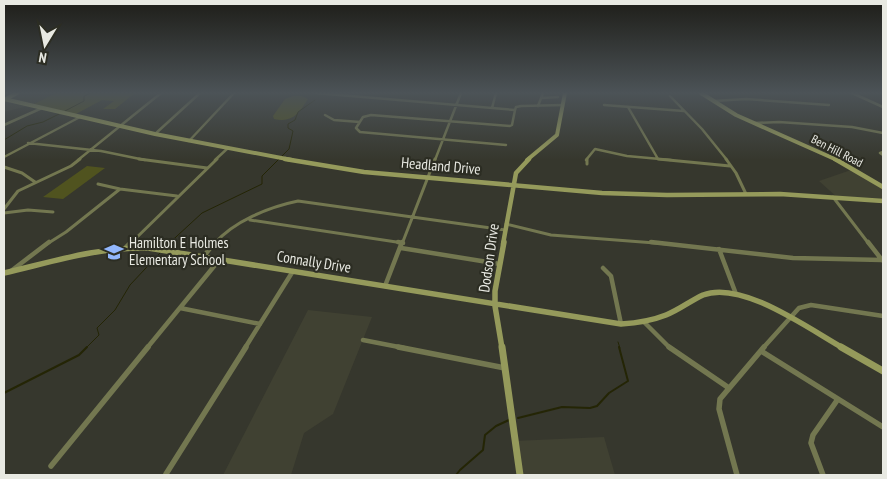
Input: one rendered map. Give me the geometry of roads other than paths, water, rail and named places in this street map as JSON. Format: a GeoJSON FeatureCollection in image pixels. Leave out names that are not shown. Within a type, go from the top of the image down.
{"type":"FeatureCollection","features":[{"type":"Feature","properties":{"kind":"street"},"geometry":{"type":"LineString","coordinates":[[4,125],[26,115]]}},
{"type":"Feature","properties":{"kind":"street","name":"Headland Drive"},"geometry":{"type":"LineString","coordinates":[[73,115],[189,141],[336,168],[429,178],[631,194],[746,194],[883,201]]}},
{"type":"Feature","properties":{"kind":"street"},"geometry":{"type":"LineString","coordinates":[[53,212],[4,211],[9,201],[18,191],[67,169],[133,115]]}},
{"type":"Feature","properties":{"kind":"street"},"geometry":{"type":"LineString","coordinates":[[155,134],[175,115]]}},
{"type":"Feature","properties":{"kind":"street"},"geometry":{"type":"LineString","coordinates":[[189,141],[213,115]]}},
{"type":"Feature","properties":{"kind":"street"},"geometry":{"type":"LineString","coordinates":[[326,115],[334,120],[360,122]]}},
{"type":"Feature","properties":{"kind":"street"},"geometry":{"type":"LineString","coordinates":[[369,115],[364,116],[356,128],[360,132],[506,145]]}},
{"type":"Feature","properties":{"kind":"street"},"geometry":{"type":"LineString","coordinates":[[375,115],[510,126],[512,125],[514,115]]}},
{"type":"Feature","properties":{"kind":"street"},"geometry":{"type":"LineString","coordinates":[[385,286],[452,115]]}},
{"type":"Feature","properties":{"kind":"street","name":"Dodson Drive"},"geometry":{"type":"LineString","coordinates":[[520,475],[495,306],[500,264],[516,173],[520,167],[558,135],[561,115]]}},
{"type":"Feature","properties":{"kind":"street"},"geometry":{"type":"LineString","coordinates":[[633,115],[658,159]]}},
{"type":"Feature","properties":{"kind":"street"},"geometry":{"type":"LineString","coordinates":[[688,115],[742,181],[746,194]]}},
{"type":"Feature","properties":{"kind":"street","name":"Ben Hill Road"},"geometry":{"type":"LineString","coordinates":[[737,115],[833,158],[883,187]]}},
{"type":"Feature","properties":{"kind":"street"},"geometry":{"type":"LineString","coordinates":[[4,157],[80,117]]}},
{"type":"Feature","properties":{"kind":"street"},"geometry":{"type":"LineString","coordinates":[[754,123],[770,122],[868,129],[883,133]]}},
{"type":"Feature","properties":{"kind":"street"},"geometry":{"type":"LineString","coordinates":[[28,143],[91,149],[158,163],[207,168]]}},
{"type":"Feature","properties":{"kind":"street"},"geometry":{"type":"LineString","coordinates":[[125,248],[228,148]]}},
{"type":"Feature","properties":{"kind":"street"},"geometry":{"type":"LineString","coordinates":[[587,164],[586,160],[595,149],[621,155],[730,166]]}},
{"type":"Feature","properties":{"kind":"street"},"geometry":{"type":"LineString","coordinates":[[883,152],[880,153],[883,156]]}},
{"type":"Feature","properties":{"kind":"street"},"geometry":{"type":"LineString","coordinates":[[5,168],[22,172],[35,182]]}},
{"type":"Feature","properties":{"kind":"street"},"geometry":{"type":"LineString","coordinates":[[98,184],[120,189],[178,196]]}},
{"type":"Feature","properties":{"kind":"street"},"geometry":{"type":"LineString","coordinates":[[7,273],[41,247],[66,232],[120,189]]}},
{"type":"Feature","properties":{"kind":"street"},"geometry":{"type":"LineString","coordinates":[[834,198],[882,261]]}},
{"type":"Feature","properties":{"kind":"street"},"geometry":{"type":"LineString","coordinates":[[4,202],[9,201]]}},
{"type":"Feature","properties":{"kind":"street"},"geometry":{"type":"LineString","coordinates":[[204,256],[225,233],[284,204],[298,201],[506,227],[551,235],[719,249],[793,258],[882,261]]}},
{"type":"Feature","properties":{"kind":"street"},"geometry":{"type":"LineString","coordinates":[[250,220],[500,264]]}},
{"type":"Feature","properties":{"kind":"street","name":"Connally Drive"},"geometry":{"type":"LineString","coordinates":[[7,273],[100,251],[148,248],[385,286],[495,306],[621,324],[644,322],[667,315],[704,294],[719,292],[736,294],[760,302],[883,371]]}},
{"type":"Feature","properties":{"kind":"street"},"geometry":{"type":"LineString","coordinates":[[719,249],[736,294]]}},
{"type":"Feature","properties":{"kind":"street"},"geometry":{"type":"LineString","coordinates":[[51,466],[220,259]]}},
{"type":"Feature","properties":{"kind":"street"},"geometry":{"type":"LineString","coordinates":[[603,268],[611,276],[621,324]]}},
{"type":"Feature","properties":{"kind":"street"},"geometry":{"type":"LineString","coordinates":[[166,474],[293,271]]}},
{"type":"Feature","properties":{"kind":"street"},"geometry":{"type":"LineString","coordinates":[[737,475],[719,409],[720,399],[798,308],[811,305],[883,316]]}},
{"type":"Feature","properties":{"kind":"street"},"geometry":{"type":"LineString","coordinates":[[180,308],[260,324]]}},
{"type":"Feature","properties":{"kind":"street"},"geometry":{"type":"LineString","coordinates":[[644,322],[672,350],[729,388]]}},
{"type":"Feature","properties":{"kind":"street"},"geometry":{"type":"LineString","coordinates":[[363,340],[505,368]]}},
{"type":"Feature","properties":{"kind":"street"},"geometry":{"type":"LineString","coordinates":[[761,351],[883,428]]}},
{"type":"Feature","properties":{"kind":"street"},"geometry":{"type":"LineString","coordinates":[[823,475],[811,443],[813,435],[838,399]]}},
{"type":"Feature","properties":{"kind":"waterway"},"geometry":{"type":"LineString","coordinates":[[4,140],[27,126],[43,122],[56,115]]}},
{"type":"Feature","properties":{"kind":"waterway"},"geometry":{"type":"LineString","coordinates":[[164,248],[202,213],[262,184],[262,176],[289,149],[293,131],[288,128],[288,124],[295,120],[297,115]]}},
{"type":"Feature","properties":{"kind":"waterway"},"geometry":{"type":"LineString","coordinates":[[4,393],[79,355],[99,335],[97,328],[115,310],[130,285],[160,253]]}},
{"type":"Feature","properties":{"kind":"waterway"},"geometry":{"type":"LineString","coordinates":[[618,342],[620,348]]}},
{"type":"Feature","properties":{"kind":"waterway"},"geometry":{"type":"LineString","coordinates":[[518,418],[562,407],[590,408],[597,406],[609,393],[628,381],[619,347]]}},
{"type":"Feature","properties":{"kind":"waterway"},"geometry":{"type":"LineString","coordinates":[[456,475],[483,450],[485,435],[496,426],[509,420]]}},
{"type":"Feature","properties":{"kind":"place","name":"Hamilton E Holmes Elementary School"},"geometry":{"type":"Point","coordinates":[114,252]}}]}
